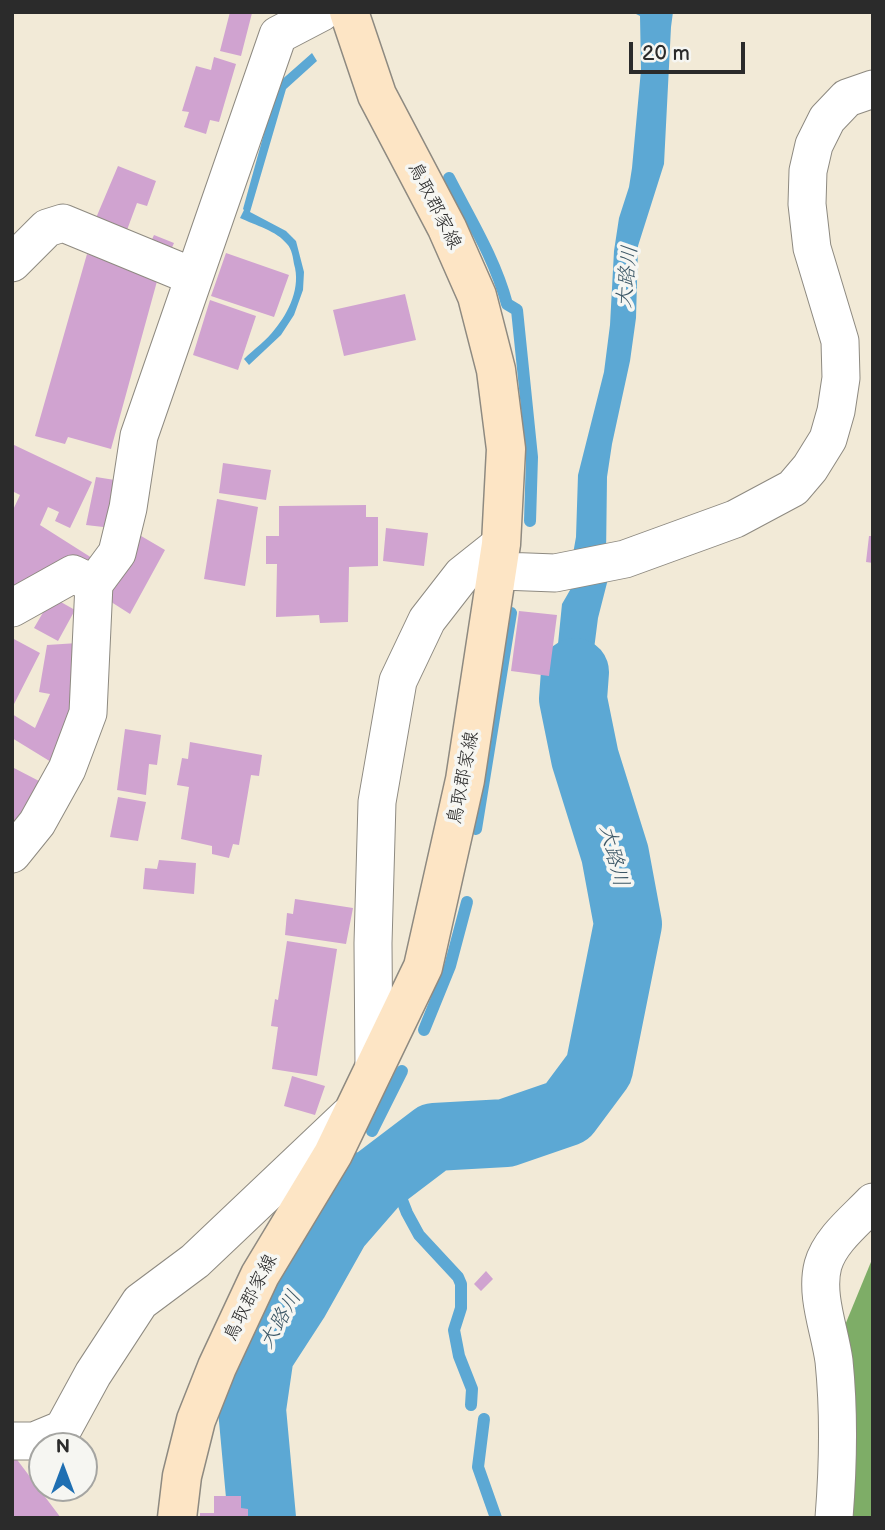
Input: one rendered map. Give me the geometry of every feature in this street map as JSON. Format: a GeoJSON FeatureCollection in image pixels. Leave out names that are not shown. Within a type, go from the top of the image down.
{"type":"FeatureCollection","features":[{"type":"Feature","properties":{"kind":"main road","name":"鳥取郡家線"},"geometry":{"type":"LineString","coordinates":[[177,1518],[182,1476],[196,1420],[216,1367],[260,1276],[355,1110],[423,967],[465,780],[499,559],[506,449],[496,370],[477,296],[447,228],[377,95],[349,12]]}},
{"type":"Feature","properties":{"kind":"street"},"geometry":{"type":"LineString","coordinates":[[12,854],[37,823],[67,769],[88,713],[94,584],[117,553],[128,508],[139,436],[278,35],[322,12]]}},
{"type":"Feature","properties":{"kind":"street"},"geometry":{"type":"LineString","coordinates":[[374,1069],[373,943],[377,802],[398,681],[427,620],[462,575],[499,559],[502,571],[555,573],[625,559],[735,519],[793,488],[810,468],[828,439],[841,378],[840,341],[813,248],[807,204],[808,171],[814,145],[827,118],[847,97],[873,89]]}},
{"type":"Feature","properties":{"kind":"street"},"geometry":{"type":"LineString","coordinates":[[12,263],[47,228],[64,223],[194,277]]}},
{"type":"Feature","properties":{"kind":"street"},"geometry":{"type":"LineString","coordinates":[[12,608],[73,574],[94,584]]}},
{"type":"Feature","properties":{"kind":"street"},"geometry":{"type":"LineString","coordinates":[[12,1441],[34,1441],[64,1429],[93,1374],[140,1302],[195,1261],[355,1110]]}},
{"type":"Feature","properties":{"kind":"street"},"geometry":{"type":"LineString","coordinates":[[834,1518],[837,1398],[821,1281],[823,1267],[834,1243],[873,1202]]}},
{"type":"Feature","properties":{"kind":"green space"},"geometry":{"type":"Polygon","coordinates":[[[873,1257],[873,1518],[848,1518],[843,1330],[873,1257]]]}},
{"type":"Feature","properties":{"kind":"water"},"geometry":{"type":"Polygon","coordinates":[[[632,12],[673,12],[664,164],[638,246],[636,318],[607,477],[608,579],[598,618],[585,719],[596,758],[575,775],[567,758],[556,716],[555,674],[562,604],[573,585],[578,475],[604,372],[610,325],[614,251],[619,218],[632,168],[641,70],[640,16],[632,12]]]}},
{"type":"Feature","properties":{"kind":"water"},"geometry":{"type":"Polygon","coordinates":[[[312,53],[317,61],[286,89],[250,212],[286,231],[296,241],[304,272],[303,290],[294,315],[281,335],[249,365],[244,359],[272,333],[289,307],[295,290],[296,273],[291,251],[283,239],[240,218],[278,83],[312,53]]]}},
{"type":"Feature","properties":{"kind":"building"},"geometry":{"type":"Polygon","coordinates":[[[230,12],[252,13],[241,56],[220,51],[230,12]]]}},
{"type":"Feature","properties":{"kind":"building"},"geometry":{"type":"Polygon","coordinates":[[[214,57],[236,64],[219,122],[210,120],[206,134],[184,127],[189,112],[182,111],[196,66],[211,70],[214,57]]]}},
{"type":"Feature","properties":{"kind":"building"},"geometry":{"type":"Polygon","coordinates":[[[118,166],[156,181],[147,206],[137,203],[127,230],[96,218],[118,166]]]}},
{"type":"Feature","properties":{"kind":"building"},"geometry":{"type":"Polygon","coordinates":[[[154,235],[174,243],[167,259],[147,250],[154,235]]]}},
{"type":"Feature","properties":{"kind":"building"},"geometry":{"type":"Polygon","coordinates":[[[226,253],[289,275],[274,317],[211,296],[226,253]]]}},
{"type":"Feature","properties":{"kind":"building"},"geometry":{"type":"Polygon","coordinates":[[[87,254],[159,274],[111,449],[68,437],[65,444],[35,436],[87,254]]]}},
{"type":"Feature","properties":{"kind":"building"},"geometry":{"type":"Polygon","coordinates":[[[405,294],[416,340],[344,356],[333,310],[405,294]]]}},
{"type":"Feature","properties":{"kind":"building"},"geometry":{"type":"Polygon","coordinates":[[[210,300],[256,316],[238,370],[193,355],[210,300]]]}},
{"type":"Feature","properties":{"kind":"building"},"geometry":{"type":"Polygon","coordinates":[[[12,444],[92,482],[70,528],[55,521],[59,512],[48,507],[40,525],[92,558],[12,596],[12,512],[20,495],[12,491],[12,444]]]}},
{"type":"Feature","properties":{"kind":"building"},"geometry":{"type":"Polygon","coordinates":[[[223,463],[271,470],[266,500],[219,493],[223,463]]]}},
{"type":"Feature","properties":{"kind":"building"},"geometry":{"type":"Polygon","coordinates":[[[96,477],[121,481],[112,528],[86,525],[96,477]]]}},
{"type":"Feature","properties":{"kind":"building"},"geometry":{"type":"Polygon","coordinates":[[[217,499],[258,507],[245,586],[204,579],[217,499]]]}},
{"type":"Feature","properties":{"kind":"building"},"geometry":{"type":"Polygon","coordinates":[[[366,505],[366,517],[378,517],[378,566],[349,567],[348,622],[320,623],[319,615],[276,617],[277,564],[266,564],[266,536],[279,536],[279,506],[366,505]]]}},
{"type":"Feature","properties":{"kind":"building"},"geometry":{"type":"Polygon","coordinates":[[[386,528],[428,533],[424,566],[383,561],[386,528]]]}},
{"type":"Feature","properties":{"kind":"building"},"geometry":{"type":"Polygon","coordinates":[[[136,533],[165,550],[130,614],[105,598],[136,533]]]}},
{"type":"Feature","properties":{"kind":"building"},"geometry":{"type":"Polygon","coordinates":[[[869,536],[873,536],[873,563],[866,562],[869,536]]]}},
{"type":"Feature","properties":{"kind":"building"},"geometry":{"type":"Polygon","coordinates":[[[52,597],[75,610],[58,641],[34,628],[52,597]]]}},
{"type":"Feature","properties":{"kind":"building"},"geometry":{"type":"Polygon","coordinates":[[[519,611],[557,615],[549,676],[511,671],[519,611]]]}},
{"type":"Feature","properties":{"kind":"building"},"geometry":{"type":"Polygon","coordinates":[[[12,638],[40,653],[12,708],[12,638]]]}},
{"type":"Feature","properties":{"kind":"building"},"geometry":{"type":"Polygon","coordinates":[[[78,643],[77,701],[56,765],[12,738],[12,714],[35,728],[50,694],[39,692],[47,645],[78,643]]]}},
{"type":"Feature","properties":{"kind":"building"},"geometry":{"type":"Polygon","coordinates":[[[125,729],[161,735],[157,765],[149,764],[146,795],[117,790],[125,729]]]}},
{"type":"Feature","properties":{"kind":"building"},"geometry":{"type":"Polygon","coordinates":[[[190,742],[262,755],[259,776],[251,775],[239,845],[233,844],[229,858],[212,854],[212,846],[181,839],[189,787],[177,785],[182,758],[188,759],[190,742]]]}},
{"type":"Feature","properties":{"kind":"building"},"geometry":{"type":"Polygon","coordinates":[[[12,767],[39,781],[15,826],[12,825],[12,767]]]}},
{"type":"Feature","properties":{"kind":"building"},"geometry":{"type":"Polygon","coordinates":[[[118,797],[146,802],[138,841],[110,837],[118,797]]]}},
{"type":"Feature","properties":{"kind":"building"},"geometry":{"type":"Polygon","coordinates":[[[159,860],[196,863],[194,894],[143,889],[145,868],[157,869],[159,860]]]}},
{"type":"Feature","properties":{"kind":"building"},"geometry":{"type":"Polygon","coordinates":[[[295,899],[353,908],[346,944],[285,935],[287,913],[293,914],[295,899]]]}},
{"type":"Feature","properties":{"kind":"building"},"geometry":{"type":"Polygon","coordinates":[[[287,941],[337,949],[317,1076],[272,1069],[278,1027],[271,1026],[287,941]]]}},
{"type":"Feature","properties":{"kind":"building"},"geometry":{"type":"Polygon","coordinates":[[[292,1076],[325,1086],[315,1115],[284,1106],[292,1076]]]}},
{"type":"Feature","properties":{"kind":"building"},"geometry":{"type":"Polygon","coordinates":[[[486,1271],[493,1279],[481,1291],[474,1284],[486,1271]]]}},
{"type":"Feature","properties":{"kind":"building"},"geometry":{"type":"Polygon","coordinates":[[[12,1453],[28,1474],[28,1502],[49,1502],[61,1518],[12,1518],[12,1453]]]}},
{"type":"Feature","properties":{"kind":"building"},"geometry":{"type":"Polygon","coordinates":[[[214,1496],[241,1496],[241,1508],[248,1509],[248,1518],[200,1518],[200,1513],[214,1513],[214,1496]]]}},
{"type":"Feature","properties":{"kind":"waterway"},"geometry":{"type":"LineString","coordinates":[[449,178],[489,255],[507,304],[517,310],[532,457],[530,521]]}},
{"type":"Feature","properties":{"kind":"waterway"},"geometry":{"type":"LineString","coordinates":[[476,829],[511,613]]}},
{"type":"Feature","properties":{"kind":"waterway","name":"大路川"},"geometry":{"type":"LineString","coordinates":[[262,1518],[252,1409],[260,1354],[295,1300],[336,1227],[376,1181],[434,1137],[506,1133],[567,1112],[599,1069],[628,924],[615,854],[585,758],[573,699],[575,672]]}},
{"type":"Feature","properties":{"kind":"waterway"},"geometry":{"type":"LineString","coordinates":[[424,1030],[450,966],[467,902]]}},
{"type":"Feature","properties":{"kind":"waterway"},"geometry":{"type":"LineString","coordinates":[[372,1131],[402,1071]]}},
{"type":"Feature","properties":{"kind":"waterway"},"geometry":{"type":"LineString","coordinates":[[277,1297],[355,1158]]}},
{"type":"Feature","properties":{"kind":"waterway"},"geometry":{"type":"LineString","coordinates":[[398,1190],[419,1235],[458,1277],[461,1284],[461,1308],[454,1330],[459,1356],[472,1389],[471,1405]]}},
{"type":"Feature","properties":{"kind":"waterway"},"geometry":{"type":"LineString","coordinates":[[484,1419],[478,1467],[496,1518]]}}]}
